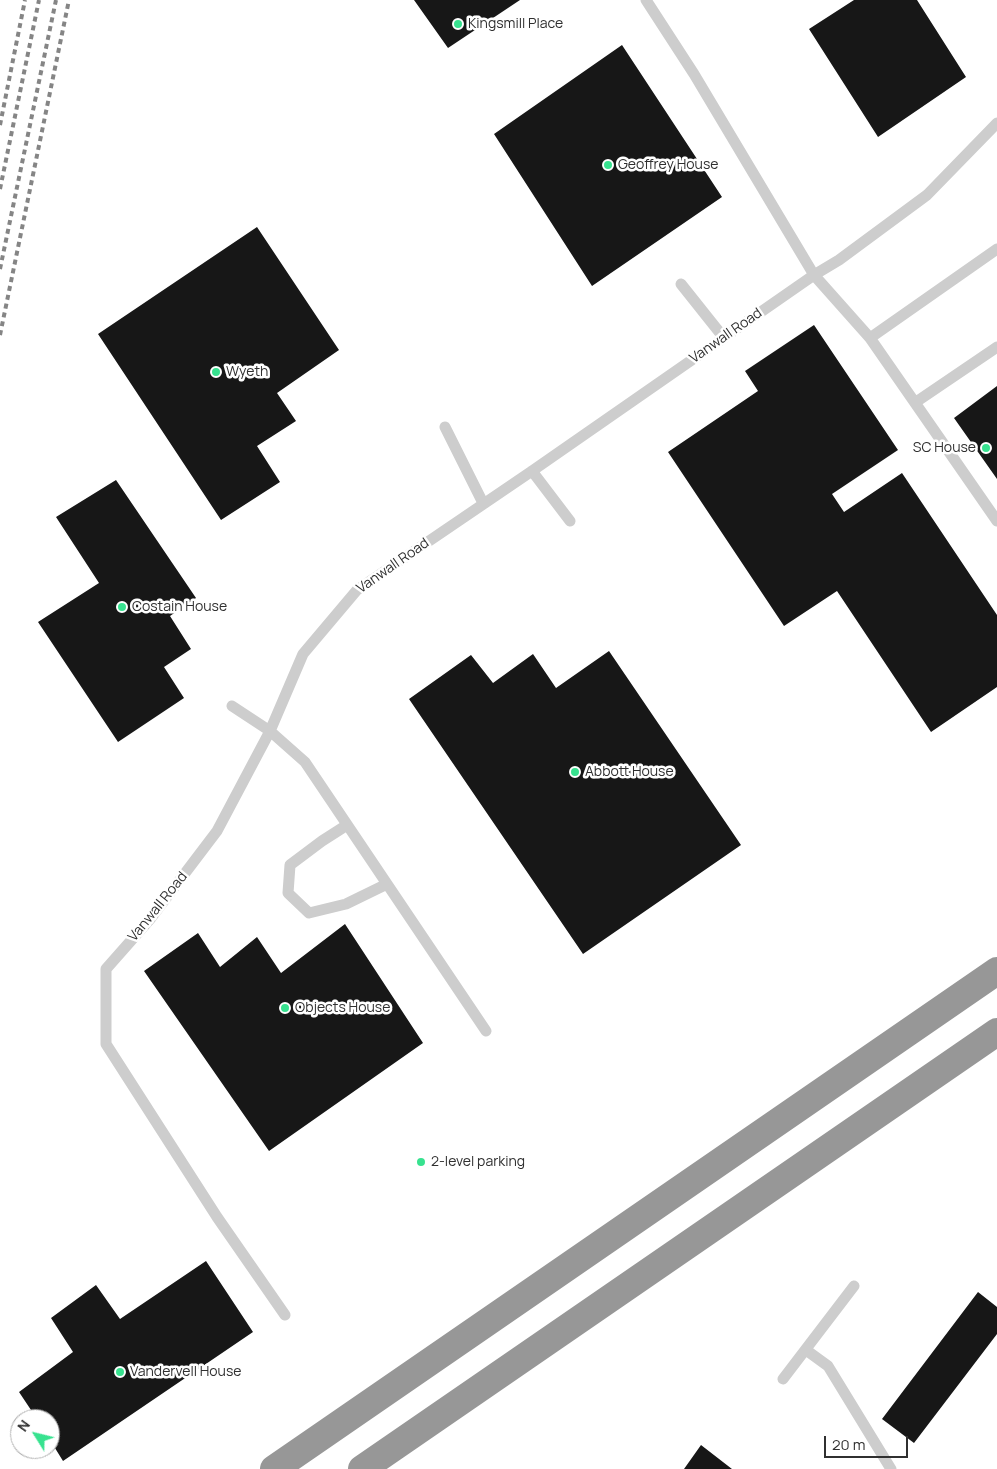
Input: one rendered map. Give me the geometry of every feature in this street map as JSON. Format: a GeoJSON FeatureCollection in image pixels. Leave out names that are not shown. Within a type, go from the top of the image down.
{"type":"FeatureCollection","features":[{"type":"Feature","properties":{"kind":"highway"},"geometry":{"type":"LineString","coordinates":[[274,1469],[997,971]]}},
{"type":"Feature","properties":{"kind":"highway"},"geometry":{"type":"LineString","coordinates":[[362,1469],[997,1032]]}},
{"type":"Feature","properties":{"kind":"lane"},"geometry":{"type":"LineString","coordinates":[[646,0],[694,74],[814,275],[870,338],[997,520]]}},
{"type":"Feature","properties":{"kind":"lane","name":"Vanwall Road"},"geometry":{"type":"LineString","coordinates":[[285,1314],[217,1218],[106,1044],[106,969],[151,918],[217,832],[270,731],[303,654],[357,590],[814,275],[839,260],[927,195],[997,123]]}},
{"type":"Feature","properties":{"kind":"lane"},"geometry":{"type":"LineString","coordinates":[[870,338],[997,248]]}},
{"type":"Feature","properties":{"kind":"lane"},"geometry":{"type":"LineString","coordinates":[[680,284],[724,338]]}},
{"type":"Feature","properties":{"kind":"lane"},"geometry":{"type":"LineString","coordinates":[[916,402],[997,347]]}},
{"type":"Feature","properties":{"kind":"lane"},"geometry":{"type":"LineString","coordinates":[[444,427],[483,503]]}},
{"type":"Feature","properties":{"kind":"lane"},"geometry":{"type":"LineString","coordinates":[[532,471],[570,521]]}},
{"type":"Feature","properties":{"kind":"lane"},"geometry":{"type":"LineString","coordinates":[[232,706],[270,731],[305,762],[486,1031]]}},
{"type":"Feature","properties":{"kind":"lane"},"geometry":{"type":"LineString","coordinates":[[347,825],[290,865],[288,893],[309,913],[346,904],[387,884]]}},
{"type":"Feature","properties":{"kind":"lane"},"geometry":{"type":"LineString","coordinates":[[783,1379],[854,1286]]}},
{"type":"Feature","properties":{"kind":"lane"},"geometry":{"type":"LineString","coordinates":[[806,1350],[828,1366],[891,1469]]}},
{"type":"Feature","properties":{"kind":"building","name":"Kingsmill Place"},"geometry":{"type":"Polygon","coordinates":[[[414,0],[520,0],[448,48],[414,0]]]}},
{"type":"Feature","properties":{"kind":"building"},"geometry":{"type":"Polygon","coordinates":[[[854,0],[917,0],[966,77],[878,137],[809,29],[854,0]]]}},
{"type":"Feature","properties":{"kind":"building","name":"Geoffrey House"},"geometry":{"type":"Polygon","coordinates":[[[622,45],[722,197],[592,286],[494,134],[622,45]]]}},
{"type":"Feature","properties":{"kind":"building","name":"Wyeth"},"geometry":{"type":"Polygon","coordinates":[[[257,227],[339,350],[277,393],[296,421],[257,446],[280,482],[221,520],[98,334],[257,227]]]}},
{"type":"Feature","properties":{"kind":"building"},"geometry":{"type":"Polygon","coordinates":[[[814,325],[898,450],[832,494],[844,512],[902,473],[997,615],[997,687],[931,732],[837,591],[784,626],[668,452],[758,391],[745,371],[814,325]]]}},
{"type":"Feature","properties":{"kind":"building","name":"SC House"},"geometry":{"type":"Polygon","coordinates":[[[997,386],[997,479],[954,418],[997,386]]]}},
{"type":"Feature","properties":{"kind":"building","name":"Costain House"},"geometry":{"type":"Polygon","coordinates":[[[116,480],[196,598],[170,616],[191,649],[164,667],[184,698],[118,742],[38,622],[99,583],[56,517],[116,480]]]}},
{"type":"Feature","properties":{"kind":"building","name":"Abbott House"},"geometry":{"type":"Polygon","coordinates":[[[609,651],[741,845],[583,954],[409,699],[471,655],[493,683],[533,654],[556,688],[609,651]]]}},
{"type":"Feature","properties":{"kind":"building","name":"Objects House"},"geometry":{"type":"Polygon","coordinates":[[[345,924],[423,1043],[269,1151],[144,971],[198,933],[220,967],[257,937],[281,973],[345,924]]]}},
{"type":"Feature","properties":{"kind":"building","name":"Vandervell House"},"geometry":{"type":"Polygon","coordinates":[[[206,1261],[253,1332],[63,1461],[60,1456],[60,1409],[30,1409],[19,1392],[73,1352],[51,1318],[96,1285],[120,1319],[206,1261]]]}},
{"type":"Feature","properties":{"kind":"building"},"geometry":{"type":"Polygon","coordinates":[[[978,1292],[997,1307],[997,1334],[914,1443],[882,1419],[978,1292]]]}},
{"type":"Feature","properties":{"kind":"building"},"geometry":{"type":"Polygon","coordinates":[[[701,1445],[732,1469],[684,1469],[701,1445]]]}},
{"type":"Feature","properties":{"kind":"railway"},"geometry":{"type":"LineString","coordinates":[[0,125],[25,0]]}},
{"type":"Feature","properties":{"kind":"railway"},"geometry":{"type":"LineString","coordinates":[[0,189],[39,0]]}},
{"type":"Feature","properties":{"kind":"railway"},"geometry":{"type":"LineString","coordinates":[[0,269],[56,0]]}},
{"type":"Feature","properties":{"kind":"railway"},"geometry":{"type":"LineString","coordinates":[[0,335],[69,0]]}},
{"type":"Feature","properties":{"kind":"place","name":"Kingsmill Place"},"geometry":{"type":"Point","coordinates":[458,24]}},
{"type":"Feature","properties":{"kind":"place","name":"Geoffrey House"},"geometry":{"type":"Point","coordinates":[608,165]}},
{"type":"Feature","properties":{"kind":"place","name":"Wyeth"},"geometry":{"type":"Point","coordinates":[216,372]}},
{"type":"Feature","properties":{"kind":"place","name":"SC House"},"geometry":{"type":"Point","coordinates":[986,448]}},
{"type":"Feature","properties":{"kind":"place","name":"Costain House"},"geometry":{"type":"Point","coordinates":[122,607]}},
{"type":"Feature","properties":{"kind":"place","name":"Abbott House"},"geometry":{"type":"Point","coordinates":[575,772]}},
{"type":"Feature","properties":{"kind":"place","name":"Objects House"},"geometry":{"type":"Point","coordinates":[285,1008]}},
{"type":"Feature","properties":{"kind":"place","name":"2-level parking"},"geometry":{"type":"Point","coordinates":[421,1162]}},
{"type":"Feature","properties":{"kind":"place","name":"Vandervell House"},"geometry":{"type":"Point","coordinates":[120,1372]}}]}
